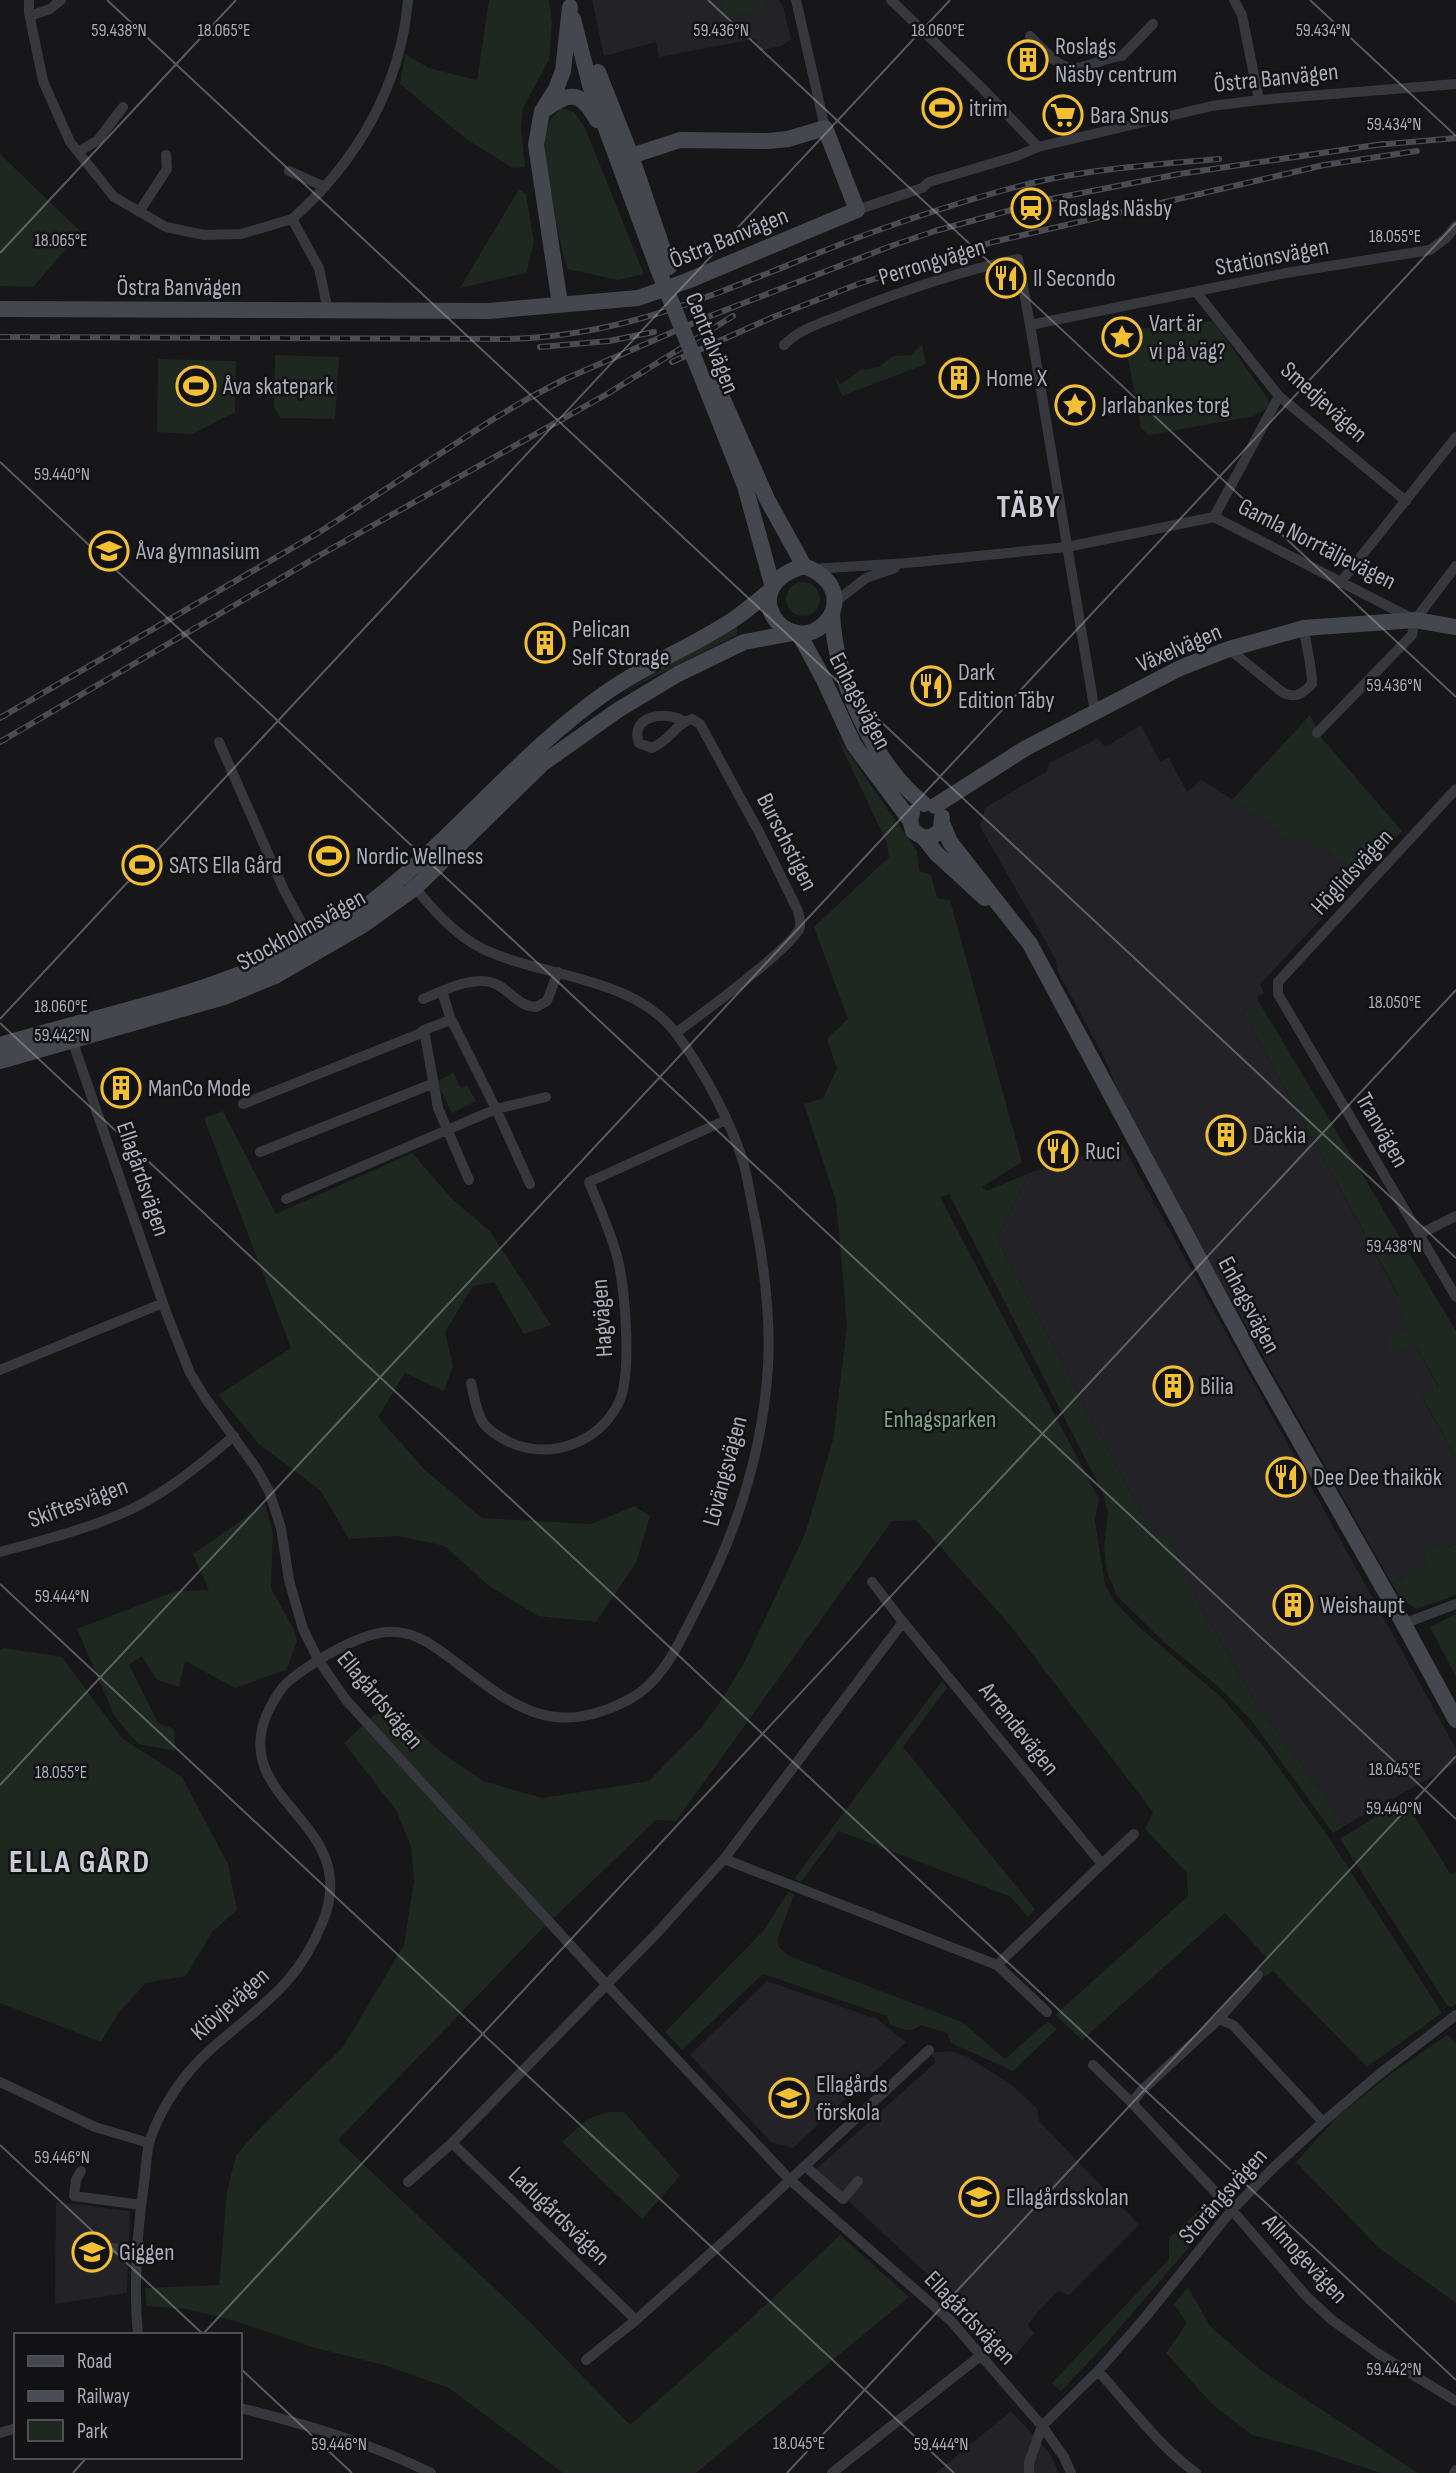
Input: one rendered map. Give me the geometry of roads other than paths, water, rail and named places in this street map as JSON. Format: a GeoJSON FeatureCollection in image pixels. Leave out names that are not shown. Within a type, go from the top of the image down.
{"type":"FeatureCollection","features":[{"type":"Feature","properties":{"kind":"street"},"geometry":{"type":"LineString","coordinates":[[29,0],[43,81],[70,142],[114,197],[166,227],[204,235],[241,234],[292,219],[343,167],[373,119],[395,69],[408,0]]}},
{"type":"Feature","properties":{"kind":"street"},"geometry":{"type":"LineString","coordinates":[[30,16],[50,9],[61,0]]}},
{"type":"Feature","properties":{"kind":"street"},"geometry":{"type":"LineString","coordinates":[[796,0],[825,128],[857,209]]}},
{"type":"Feature","properties":{"kind":"street"},"geometry":{"type":"LineString","coordinates":[[891,0],[982,88],[1038,147]]}},
{"type":"Feature","properties":{"kind":"street"},"geometry":{"type":"LineString","coordinates":[[1234,0],[1242,15],[1259,100]]}},
{"type":"Feature","properties":{"kind":"street"},"geometry":{"type":"LineString","coordinates":[[560,304],[536,145],[542,111],[564,71],[572,2]]}},
{"type":"Feature","properties":{"kind":"street","name":"Centralvägen"},"geometry":{"type":"LineString","coordinates":[[572,2],[590,85],[624,157],[663,268],[711,385],[745,486],[771,588]]}},
{"type":"Feature","properties":{"kind":"street"},"geometry":{"type":"LineString","coordinates":[[1030,36],[1057,62],[1073,68],[1122,56],[1153,24]]}},
{"type":"Feature","properties":{"kind":"street","name":"Östra Banvägen"},"geometry":{"type":"LineString","coordinates":[[0,309],[489,311],[638,298],[687,281],[857,209],[922,188],[929,182],[1017,156],[1038,147],[1205,107],[1456,84]]}},
{"type":"Feature","properties":{"kind":"street"},"geometry":{"type":"LineString","coordinates":[[542,111],[562,97],[578,97],[590,106],[624,157],[680,141],[769,141],[788,139],[825,128]]}},
{"type":"Feature","properties":{"kind":"street"},"geometry":{"type":"LineString","coordinates":[[78,152],[98,140],[123,107]]}},
{"type":"Feature","properties":{"kind":"street"},"geometry":{"type":"LineString","coordinates":[[139,212],[167,169],[166,155]]}},
{"type":"Feature","properties":{"kind":"street"},"geometry":{"type":"LineString","coordinates":[[289,170],[325,187]]}},
{"type":"Feature","properties":{"kind":"street"},"geometry":{"type":"LineString","coordinates":[[292,219],[319,268],[328,311]]}},
{"type":"Feature","properties":{"kind":"street","name":"Stationsvägen"},"geometry":{"type":"LineString","coordinates":[[1030,326],[1286,273],[1430,250],[1456,226]]}},
{"type":"Feature","properties":{"kind":"street","name":"Perrongvägen"},"geometry":{"type":"LineString","coordinates":[[784,345],[800,332],[887,297],[968,270],[1018,259],[1030,326]]}},
{"type":"Feature","properties":{"kind":"street","name":"Smedjevägen"},"geometry":{"type":"LineString","coordinates":[[1197,293],[1279,396],[1406,501]]}},
{"type":"Feature","properties":{"kind":"street"},"geometry":{"type":"LineString","coordinates":[[1030,326],[1096,712]]}},
{"type":"Feature","properties":{"kind":"street","name":"Centralvägen"},"geometry":{"type":"LineString","coordinates":[[711,385],[767,499],[808,568]]}},
{"type":"Feature","properties":{"kind":"street"},"geometry":{"type":"LineString","coordinates":[[1214,517],[1279,396]]}},
{"type":"Feature","properties":{"kind":"street"},"geometry":{"type":"LineString","coordinates":[[1340,583],[1456,437]]}},
{"type":"Feature","properties":{"kind":"street","name":"Gamla Norrtäljevägen"},"geometry":{"type":"LineString","coordinates":[[808,568],[907,563],[1067,547],[1214,517],[1415,620],[1456,627]]}},
{"type":"Feature","properties":{"kind":"street","name":"Gamla Norrtäljevägen"},"geometry":{"type":"LineString","coordinates":[[833,608],[866,578],[907,563]]}},
{"type":"Feature","properties":{"kind":"street"},"geometry":{"type":"LineString","coordinates":[[1317,733],[1412,635],[1415,620],[1456,566]]}},
{"type":"Feature","properties":{"kind":"street"},"geometry":{"type":"LineString","coordinates":[[808,568],[822,575],[833,591],[833,608],[819,629],[809,634],[796,633],[779,625],[772,616],[769,603],[771,588],[788,571],[808,568]]}},
{"type":"Feature","properties":{"kind":"street","name":"Stockholmsvägen"},"geometry":{"type":"LineString","coordinates":[[410,882],[533,754],[604,694],[736,618],[771,588]]}},
{"type":"Feature","properties":{"kind":"street","name":"Enhagsvägen"},"geometry":{"type":"LineString","coordinates":[[833,608],[833,634],[842,673],[853,704],[870,737],[905,787],[936,814],[950,842],[1036,954],[1254,1361],[1456,1720]]}},
{"type":"Feature","properties":{"kind":"street","name":"Växelvägen"},"geometry":{"type":"LineString","coordinates":[[936,814],[980,778],[1026,747],[1180,668],[1229,649],[1304,628],[1415,620]]}},
{"type":"Feature","properties":{"kind":"street"},"geometry":{"type":"LineString","coordinates":[[1229,649],[1282,692],[1291,696],[1302,694],[1312,684],[1312,663],[1305,643],[1304,628]]}},
{"type":"Feature","properties":{"kind":"street","name":"Stockholmsvägen"},"geometry":{"type":"LineString","coordinates":[[0,1061],[70,1033],[218,984],[314,947],[355,915],[410,882],[542,764],[618,709],[744,642],[796,633]]}},
{"type":"Feature","properties":{"kind":"street","name":"Enhagsvägen"},"geometry":{"type":"LineString","coordinates":[[796,633],[823,678],[854,745],[910,820]]}},
{"type":"Feature","properties":{"kind":"street","name":"Burschstigen"},"geometry":{"type":"LineString","coordinates":[[676,1032],[772,958],[797,934],[801,925],[798,911],[700,724],[692,719],[683,721]]}},
{"type":"Feature","properties":{"kind":"street"},"geometry":{"type":"LineString","coordinates":[[219,742],[284,890],[314,947]]}},
{"type":"Feature","properties":{"kind":"street","name":"Höglidsvägen"},"geometry":{"type":"LineString","coordinates":[[1278,982],[1456,789]]}},
{"type":"Feature","properties":{"kind":"street"},"geometry":{"type":"LineString","coordinates":[[914,810],[936,814],[937,834],[924,838],[914,831],[910,820],[914,810]]}},
{"type":"Feature","properties":{"kind":"street","name":"Enhagsvägen"},"geometry":{"type":"LineString","coordinates":[[924,838],[973,889],[1003,912]]}},
{"type":"Feature","properties":{"kind":"street","name":"Lövängsvägen"},"geometry":{"type":"LineString","coordinates":[[319,1661],[352,1641],[377,1632],[401,1631],[422,1639],[515,1706],[536,1713],[564,1718],[588,1716],[635,1696],[653,1682],[668,1662],[712,1578],[746,1489],[761,1426],[768,1364],[764,1280],[758,1233],[743,1161],[726,1120],[676,1032],[660,1016],[641,1003],[603,986],[485,950],[464,938],[410,882]]}},
{"type":"Feature","properties":{"kind":"street"},"geometry":{"type":"LineString","coordinates":[[423,999],[469,982],[489,982],[498,985],[521,1003],[536,1007],[547,1001],[558,972]]}},
{"type":"Feature","properties":{"kind":"street","name":"Tranvägen"},"geometry":{"type":"LineString","coordinates":[[1278,982],[1278,994],[1456,1297]]}},
{"type":"Feature","properties":{"kind":"street"},"geometry":{"type":"LineString","coordinates":[[442,991],[450,1017],[530,1184]]}},
{"type":"Feature","properties":{"kind":"street"},"geometry":{"type":"LineString","coordinates":[[243,1104],[419,1034],[449,1021],[450,1017]]}},
{"type":"Feature","properties":{"kind":"street"},"geometry":{"type":"LineString","coordinates":[[424,1030],[432,1084],[469,1180]]}},
{"type":"Feature","properties":{"kind":"street","name":"Stockholmsvägen"},"geometry":{"type":"LineString","coordinates":[[0,1045],[70,1033]]}},
{"type":"Feature","properties":{"kind":"street","name":"Ellagårdsvägen"},"geometry":{"type":"LineString","coordinates":[[70,1033],[163,1303],[190,1373],[256,1468],[275,1504],[289,1580],[303,1629],[319,1661],[346,1700],[790,2180],[951,2321],[1042,2426],[1064,2457],[1071,2473]]}},
{"type":"Feature","properties":{"kind":"street"},"geometry":{"type":"LineString","coordinates":[[260,1152],[432,1084]]}},
{"type":"Feature","properties":{"kind":"street"},"geometry":{"type":"LineString","coordinates":[[286,1199],[496,1109],[546,1097]]}},
{"type":"Feature","properties":{"kind":"street","name":"Hagvägen"},"geometry":{"type":"LineString","coordinates":[[471,1383],[482,1422],[496,1435],[516,1445],[546,1450],[563,1448],[592,1435],[618,1403],[624,1387],[626,1337],[617,1258],[609,1229],[589,1182],[726,1120]]}},
{"type":"Feature","properties":{"kind":"street"},"geometry":{"type":"LineString","coordinates":[[1420,1234],[1456,1216]]}},
{"type":"Feature","properties":{"kind":"street"},"geometry":{"type":"LineString","coordinates":[[0,1370],[163,1303]]}},
{"type":"Feature","properties":{"kind":"street","name":"Skiftesvägen"},"geometry":{"type":"LineString","coordinates":[[0,1552],[120,1515],[164,1490],[234,1436]]}},
{"type":"Feature","properties":{"kind":"street","name":"Arrendevägen"},"geometry":{"type":"LineString","coordinates":[[872,1582],[1102,1864]]}},
{"type":"Feature","properties":{"kind":"street"},"geometry":{"type":"LineString","coordinates":[[1403,1625],[1456,1604]]}},
{"type":"Feature","properties":{"kind":"street"},"geometry":{"type":"LineString","coordinates":[[408,2182],[452,2143],[657,1933],[724,1859],[903,1622]]}},
{"type":"Feature","properties":{"kind":"street","name":"Klövjevägen"},"geometry":{"type":"LineString","coordinates":[[138,2333],[135,2300],[141,2205],[149,2143],[164,2107],[206,2053],[278,1993],[298,1968],[320,1928],[331,1899],[324,1853],[312,1832],[272,1785],[261,1765],[259,1744],[271,1706],[284,1684],[319,1661]]}},
{"type":"Feature","properties":{"kind":"street"},"geometry":{"type":"LineString","coordinates":[[997,1965],[1134,1835]]}},
{"type":"Feature","properties":{"kind":"street"},"geometry":{"type":"LineString","coordinates":[[724,1859],[997,1965],[1047,2012]]}},
{"type":"Feature","properties":{"kind":"street"},"geometry":{"type":"LineString","coordinates":[[1132,2103],[1141,2091],[1219,2019],[1258,1975]]}},
{"type":"Feature","properties":{"kind":"street","name":"Storängsvägen"},"geometry":{"type":"LineString","coordinates":[[1042,2426],[1098,2371],[1232,2210],[1274,2167],[1377,2076],[1456,2015]]}},
{"type":"Feature","properties":{"kind":"street"},"geometry":{"type":"LineString","coordinates":[[1219,2019],[1233,2025],[1324,2122]]}},
{"type":"Feature","properties":{"kind":"street"},"geometry":{"type":"LineString","coordinates":[[586,2360],[636,2320],[929,2050]]}},
{"type":"Feature","properties":{"kind":"street","name":"Allmogevägen"},"geometry":{"type":"LineString","coordinates":[[1093,2065],[1232,2210],[1306,2296],[1332,2320],[1379,2354],[1456,2401]]}},
{"type":"Feature","properties":{"kind":"street"},"geometry":{"type":"LineString","coordinates":[[0,2082],[95,2127],[149,2143]]}},
{"type":"Feature","properties":{"kind":"street","name":"Ladugårdsvägen"},"geometry":{"type":"LineString","coordinates":[[452,2143],[636,2320]]}},
{"type":"Feature","properties":{"kind":"street"},"geometry":{"type":"LineString","coordinates":[[805,2166],[843,2199],[858,2181]]}},
{"type":"Feature","properties":{"kind":"street"},"geometry":{"type":"LineString","coordinates":[[81,2171],[74,2188],[74,2196],[141,2205]]}},
{"type":"Feature","properties":{"kind":"street"},"geometry":{"type":"LineString","coordinates":[[112,2248],[137,2252]]}},
{"type":"Feature","properties":{"kind":"street"},"geometry":{"type":"LineString","coordinates":[[832,2473],[980,2356]]}},
{"type":"Feature","properties":{"kind":"street"},"geometry":{"type":"LineString","coordinates":[[1098,2371],[1144,2424],[1182,2463],[1196,2473]]}},
{"type":"Feature","properties":{"kind":"street"},"geometry":{"type":"LineString","coordinates":[[242,2409],[299,2423],[400,2458],[430,2473]]}},
{"type":"Feature","properties":{"kind":"street"},"geometry":{"type":"LineString","coordinates":[[1029,2473],[1029,2463],[1042,2426]]}},
{"type":"Feature","properties":{"kind":"railway"},"geometry":{"type":"LineString","coordinates":[[1376,145],[1456,138]]}},
{"type":"Feature","properties":{"kind":"railway"},"geometry":{"type":"LineString","coordinates":[[0,718],[318,533],[529,398],[565,379],[705,318],[891,246],[1051,199],[1179,174],[1383,144]]}},
{"type":"Feature","properties":{"kind":"railway"},"geometry":{"type":"LineString","coordinates":[[672,362],[771,318],[858,284],[993,242],[1324,165],[1417,151]]}},
{"type":"Feature","properties":{"kind":"railway"},"geometry":{"type":"LineString","coordinates":[[0,337],[507,339],[559,335],[608,327],[656,314],[702,299],[887,227],[1005,190],[1088,172],[1219,159]]}},
{"type":"Feature","properties":{"kind":"railway"},"geometry":{"type":"LineString","coordinates":[[0,742],[329,550],[607,394],[733,316]]}},
{"type":"Feature","properties":{"kind":"railway"},"geometry":{"type":"LineString","coordinates":[[540,347],[609,341],[654,332]]}},
{"type":"Feature","properties":{"kind":"place","name":"Roslags Näsby centrum"},"geometry":{"type":"Point","coordinates":[1028,60]}},
{"type":"Feature","properties":{"kind":"place","name":"itrim"},"geometry":{"type":"Point","coordinates":[942,108]}},
{"type":"Feature","properties":{"kind":"place","name":"Bara Snus"},"geometry":{"type":"Point","coordinates":[1063,115]}},
{"type":"Feature","properties":{"kind":"place","name":"Roslags Näsby"},"geometry":{"type":"Point","coordinates":[1031,208]}},
{"type":"Feature","properties":{"kind":"place","name":"Il Secondo"},"geometry":{"type":"Point","coordinates":[1006,278]}},
{"type":"Feature","properties":{"kind":"place","name":"Vart är vi på väg?"},"geometry":{"type":"Point","coordinates":[1122,337]}},
{"type":"Feature","properties":{"kind":"place","name":"Home X"},"geometry":{"type":"Point","coordinates":[959,378]}},
{"type":"Feature","properties":{"kind":"place","name":"Åva skatepark"},"geometry":{"type":"Point","coordinates":[196,386]}},
{"type":"Feature","properties":{"kind":"place","name":"Jarlabankes torg"},"geometry":{"type":"Point","coordinates":[1075,405]}},
{"type":"Feature","properties":{"kind":"place","name":"Åva gymnasium"},"geometry":{"type":"Point","coordinates":[109,551]}},
{"type":"Feature","properties":{"kind":"place","name":"Pelican Self Storage"},"geometry":{"type":"Point","coordinates":[545,643]}},
{"type":"Feature","properties":{"kind":"place","name":"Dark Edition Täby"},"geometry":{"type":"Point","coordinates":[931,686]}},
{"type":"Feature","properties":{"kind":"place","name":"Nordic Wellness"},"geometry":{"type":"Point","coordinates":[329,856]}},
{"type":"Feature","properties":{"kind":"place","name":"SATS Ella Gård"},"geometry":{"type":"Point","coordinates":[142,865]}},
{"type":"Feature","properties":{"kind":"place","name":"ManCo Mode"},"geometry":{"type":"Point","coordinates":[121,1088]}},
{"type":"Feature","properties":{"kind":"place","name":"Däckia"},"geometry":{"type":"Point","coordinates":[1226,1135]}},
{"type":"Feature","properties":{"kind":"place","name":"Ruci"},"geometry":{"type":"Point","coordinates":[1058,1151]}},
{"type":"Feature","properties":{"kind":"place","name":"Bilia"},"geometry":{"type":"Point","coordinates":[1173,1386]}},
{"type":"Feature","properties":{"kind":"place","name":"Dee Dee thaikök"},"geometry":{"type":"Point","coordinates":[1286,1477]}},
{"type":"Feature","properties":{"kind":"place","name":"Weishaupt"},"geometry":{"type":"Point","coordinates":[1293,1605]}},
{"type":"Feature","properties":{"kind":"place","name":"Ellagårds förskola"},"geometry":{"type":"Point","coordinates":[789,2098]}},
{"type":"Feature","properties":{"kind":"place","name":"Ellagårdsskolan"},"geometry":{"type":"Point","coordinates":[979,2197]}},
{"type":"Feature","properties":{"kind":"place","name":"Giggen"},"geometry":{"type":"Point","coordinates":[92,2252]}},
{"type":"Feature","properties":{"kind":"district","name":"TÄBY"},"geometry":{"type":"Point","coordinates":[1029,507]}},
{"type":"Feature","properties":{"kind":"district","name":"ELLA GÅRD"},"geometry":{"type":"Point","coordinates":[80,1862]}},
{"type":"Feature","properties":{"kind":"park label","name":"Enhagsparken"},"geometry":{"type":"Point","coordinates":[940,1419]}}]}
